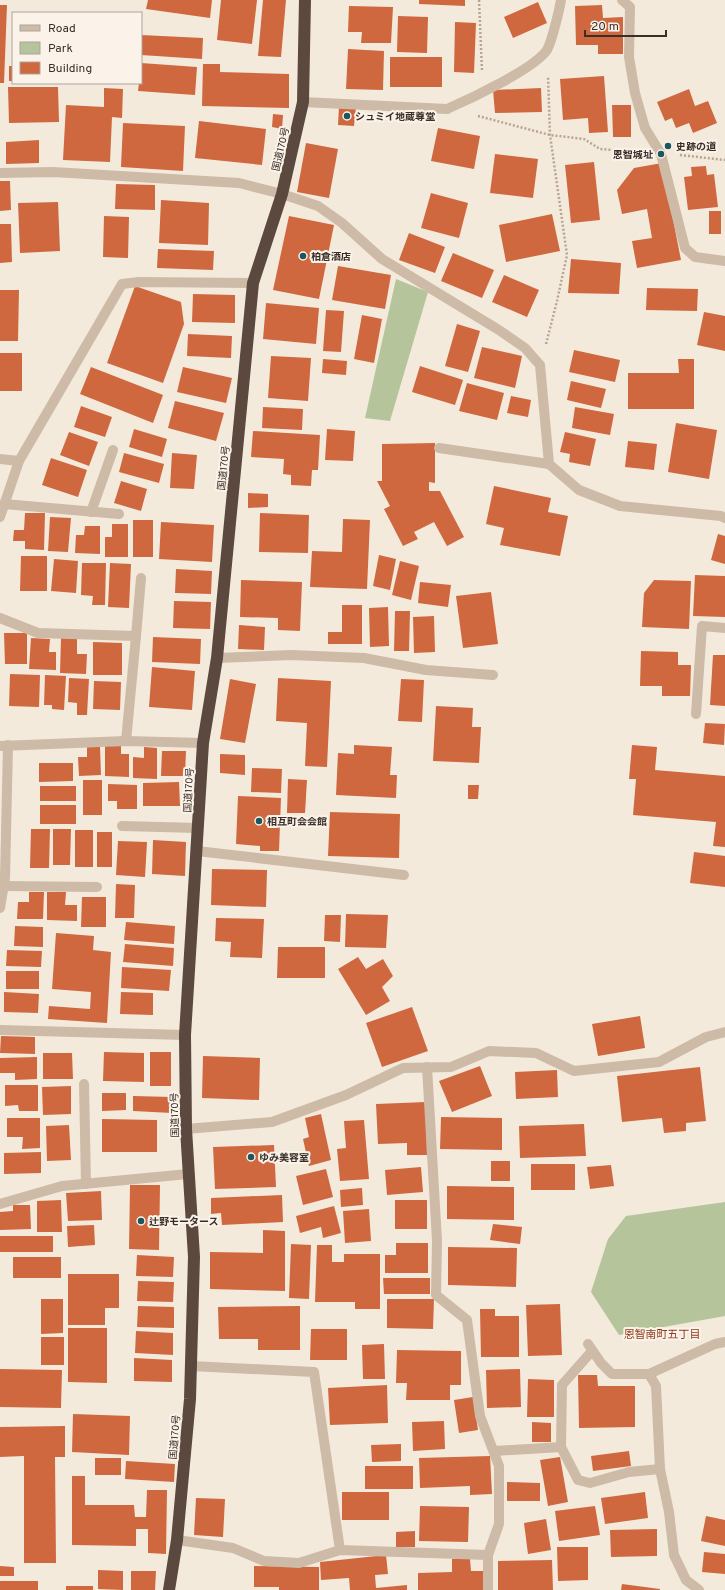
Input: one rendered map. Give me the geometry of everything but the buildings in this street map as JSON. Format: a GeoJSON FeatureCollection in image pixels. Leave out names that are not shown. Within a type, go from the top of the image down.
{"type":"FeatureCollection","features":[{"type":"Feature","properties":{"kind":"highway","name":"国道170号"},"geometry":{"type":"LineString","coordinates":[[169,1590],[177,1540],[190,1399],[194,1257],[186,1129],[185,1035],[203,742],[217,658],[253,283],[282,194],[304,102],[305,0]]}},
{"type":"Feature","properties":{"kind":"street"},"geometry":{"type":"LineString","coordinates":[[304,102],[447,109],[476,96],[533,63],[547,50],[561,0]]}},
{"type":"Feature","properties":{"kind":"street"},"geometry":{"type":"LineString","coordinates":[[622,0],[630,7],[629,57],[635,93],[646,128],[661,154],[684,248],[695,257],[725,261]]}},
{"type":"Feature","properties":{"kind":"street"},"geometry":{"type":"LineString","coordinates":[[0,173],[53,172],[239,183],[282,194],[318,206],[342,223],[382,259],[499,330],[525,348],[540,365],[549,464]]}},
{"type":"Feature","properties":{"kind":"street"},"geometry":{"type":"LineString","coordinates":[[0,517],[19,461],[122,284],[139,282],[253,283]]}},
{"type":"Feature","properties":{"kind":"street"},"geometry":{"type":"LineString","coordinates":[[439,448],[549,464],[579,490],[620,506],[721,516],[725,518]]}},
{"type":"Feature","properties":{"kind":"street"},"geometry":{"type":"LineString","coordinates":[[91,512],[113,450]]}},
{"type":"Feature","properties":{"kind":"street"},"geometry":{"type":"LineString","coordinates":[[0,459],[19,461]]}},
{"type":"Feature","properties":{"kind":"street"},"geometry":{"type":"LineString","coordinates":[[4,504],[119,514]]}},
{"type":"Feature","properties":{"kind":"street"},"geometry":{"type":"LineString","coordinates":[[126,741],[141,578]]}},
{"type":"Feature","properties":{"kind":"street"},"geometry":{"type":"LineString","coordinates":[[0,618],[38,633],[136,636]]}},
{"type":"Feature","properties":{"kind":"street"},"geometry":{"type":"LineString","coordinates":[[696,714],[702,626],[725,628]]}},
{"type":"Feature","properties":{"kind":"street"},"geometry":{"type":"LineString","coordinates":[[217,658],[290,655],[364,658],[426,670],[493,675]]}},
{"type":"Feature","properties":{"kind":"street"},"geometry":{"type":"LineString","coordinates":[[0,908],[3,881],[4,746],[126,741],[203,742]]}},
{"type":"Feature","properties":{"kind":"street"},"geometry":{"type":"LineString","coordinates":[[122,826],[198,828]]}},
{"type":"Feature","properties":{"kind":"street"},"geometry":{"type":"LineString","coordinates":[[197,851],[404,875]]}},
{"type":"Feature","properties":{"kind":"street"},"geometry":{"type":"LineString","coordinates":[[3,881],[98,887]]}},
{"type":"Feature","properties":{"kind":"street"},"geometry":{"type":"LineString","coordinates":[[0,1030],[185,1035]]}},
{"type":"Feature","properties":{"kind":"street"},"geometry":{"type":"LineString","coordinates":[[186,1129],[272,1122],[346,1096],[403,1068],[451,1067],[489,1051],[536,1053],[574,1071],[659,1062],[706,1037],[725,1032]]}},
{"type":"Feature","properties":{"kind":"street"},"geometry":{"type":"LineString","coordinates":[[428,1067],[437,1241],[436,1295],[467,1320],[480,1416],[500,1466],[499,1524],[488,1555],[488,1590]]}},
{"type":"Feature","properties":{"kind":"street"},"geometry":{"type":"LineString","coordinates":[[84,1084],[86,1184]]}},
{"type":"Feature","properties":{"kind":"street"},"geometry":{"type":"LineString","coordinates":[[0,1204],[62,1186],[188,1174]]}},
{"type":"Feature","properties":{"kind":"street"},"geometry":{"type":"LineString","coordinates":[[660,1469],[629,1472],[590,1483],[578,1480],[561,1448],[562,1385],[590,1348],[601,1363],[612,1374],[648,1374],[715,1344],[725,1342]]}},
{"type":"Feature","properties":{"kind":"street"},"geometry":{"type":"LineString","coordinates":[[191,1366],[314,1372],[340,1550]]}},
{"type":"Feature","properties":{"kind":"street"},"geometry":{"type":"LineString","coordinates":[[648,1374],[656,1386],[660,1469],[669,1512],[674,1555],[686,1580],[699,1590]]}},
{"type":"Feature","properties":{"kind":"street"},"geometry":{"type":"LineString","coordinates":[[494,1451],[561,1448]]}},
{"type":"Feature","properties":{"kind":"street"},"geometry":{"type":"LineString","coordinates":[[177,1540],[233,1548],[264,1561],[299,1564],[340,1550],[488,1555]]}},
{"type":"Feature","properties":{"kind":"path"},"geometry":{"type":"LineString","coordinates":[[479,0],[482,76]]}},
{"type":"Feature","properties":{"kind":"path"},"geometry":{"type":"LineString","coordinates":[[540,365],[557,300],[566,255],[550,135],[547,50]]}},
{"type":"Feature","properties":{"kind":"path"},"geometry":{"type":"LineString","coordinates":[[447,109],[550,135],[584,139],[600,149],[725,160]]}},
{"type":"Feature","properties":{"kind":"green space"},"geometry":{"type":"Polygon","coordinates":[[[396,279],[428,292],[390,421],[365,418],[396,279]]]}},
{"type":"Feature","properties":{"kind":"green space"},"geometry":{"type":"Polygon","coordinates":[[[725,1202],[725,1316],[619,1335],[591,1292],[608,1239],[626,1216],[725,1202]]]}},
{"type":"Feature","properties":{"kind":"place","name":"シュミイ地蔵尊堂"},"geometry":{"type":"Point","coordinates":[347,116]}},
{"type":"Feature","properties":{"kind":"place","name":"史跡の道"},"geometry":{"type":"Point","coordinates":[668,146]}},
{"type":"Feature","properties":{"kind":"place","name":"恩智城址"},"geometry":{"type":"Point","coordinates":[661,154]}},
{"type":"Feature","properties":{"kind":"place","name":"柏倉酒店"},"geometry":{"type":"Point","coordinates":[303,256]}},
{"type":"Feature","properties":{"kind":"place","name":"相互町会会館"},"geometry":{"type":"Point","coordinates":[259,821]}},
{"type":"Feature","properties":{"kind":"place","name":"ゆみ美容室"},"geometry":{"type":"Point","coordinates":[251,1157]}},
{"type":"Feature","properties":{"kind":"place","name":"辻野モータース"},"geometry":{"type":"Point","coordinates":[141,1221]}},
{"type":"Feature","properties":{"kind":"district","name":"恩智南町五丁目"},"geometry":{"type":"Point","coordinates":[662,1334]}}]}
